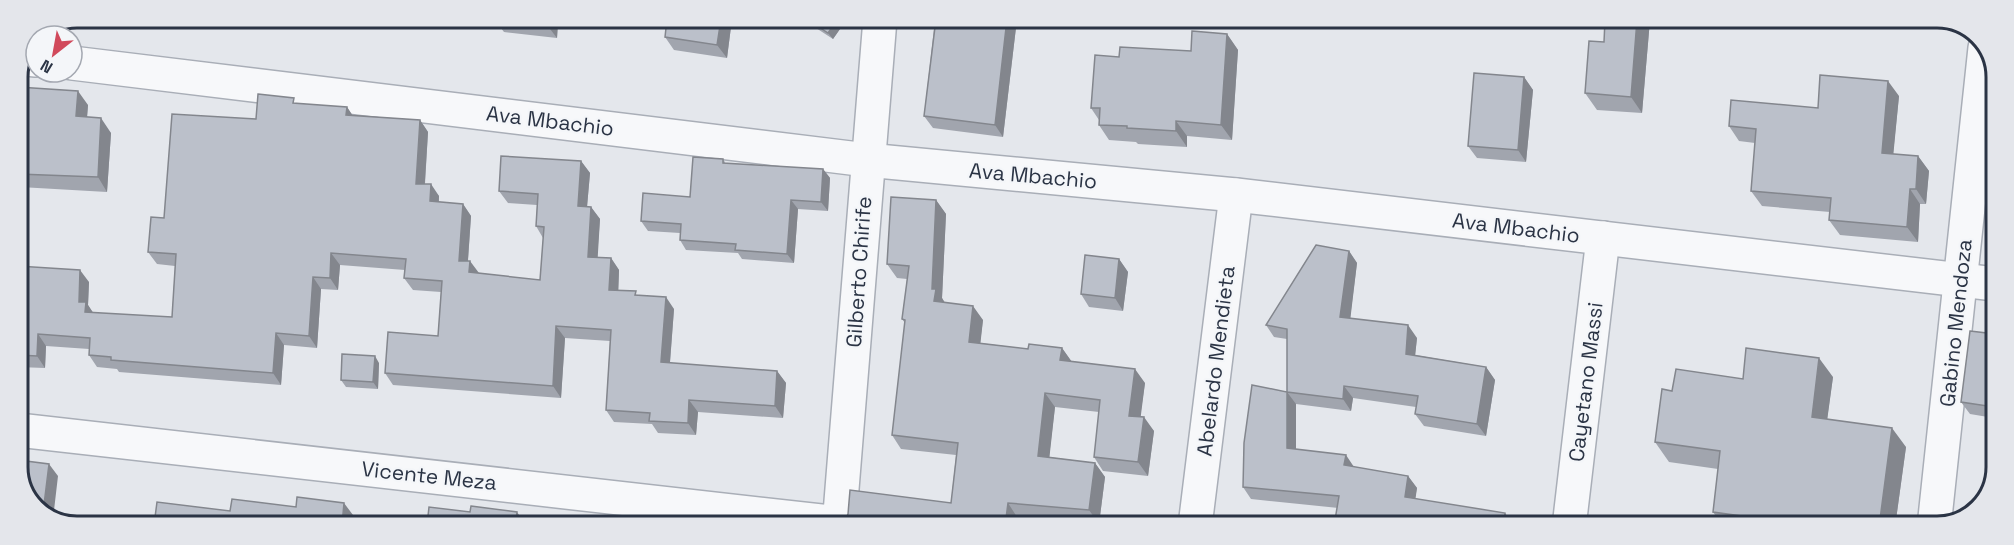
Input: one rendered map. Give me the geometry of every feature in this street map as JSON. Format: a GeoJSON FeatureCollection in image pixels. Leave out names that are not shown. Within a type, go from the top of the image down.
{"type":"FeatureCollection","features":[{"type":"Feature","properties":{"kind":"street","name":"Gilberto Chirife"},"geometry":{"type":"LineString","coordinates":[[840,516],[879,28]]}},
{"type":"Feature","properties":{"kind":"street","name":"Gabino Mendoza"},"geometry":{"type":"LineString","coordinates":[[1935,516],[1983,63]]}},
{"type":"Feature","properties":{"kind":"street","name":"Ava Mbachio"},"geometry":{"type":"LineString","coordinates":[[84,64],[867,160],[1236,195],[1986,283]]}},
{"type":"Feature","properties":{"kind":"street","name":"Abelardo Mendieta"},"geometry":{"type":"LineString","coordinates":[[1196,516],[1236,195]]}},
{"type":"Feature","properties":{"kind":"street","name":"Cayetano Massi"},"geometry":{"type":"LineString","coordinates":[[1570,516],[1603,238]]}},
{"type":"Feature","properties":{"kind":"street","name":"Vicente Meza"},"geometry":{"type":"LineString","coordinates":[[29,431],[769,516]]}},
{"type":"Feature","properties":{"kind":"building"},"geometry":{"type":"Polygon","coordinates":[[[666,28],[720,28],[717,45],[665,37],[666,28]]]}},
{"type":"Feature","properties":{"kind":"building"},"geometry":{"type":"Polygon","coordinates":[[[820,28],[832,28],[828,33],[820,28]]]}},
{"type":"Feature","properties":{"kind":"building"},"geometry":{"type":"Polygon","coordinates":[[[935,28],[1006,28],[995,125],[924,116],[935,28]]]}},
{"type":"Feature","properties":{"kind":"building"},"geometry":{"type":"Polygon","coordinates":[[[1605,28],[1636,28],[1631,97],[1585,93],[1589,41],[1604,42],[1605,28]]]}},
{"type":"Feature","properties":{"kind":"building"},"geometry":{"type":"Polygon","coordinates":[[[1192,31],[1227,34],[1221,125],[1176,121],[1176,131],[1099,125],[1100,108],[1091,108],[1095,55],[1119,57],[1120,47],[1191,51],[1192,31]]]}},
{"type":"Feature","properties":{"kind":"building"},"geometry":{"type":"Polygon","coordinates":[[[1474,73],[1524,77],[1518,150],[1468,146],[1474,73]]]}},
{"type":"Feature","properties":{"kind":"building"},"geometry":{"type":"Polygon","coordinates":[[[1820,75],[1888,81],[1882,153],[1918,156],[1916,189],[1910,189],[1907,227],[1829,220],[1831,198],[1751,191],[1756,129],[1729,126],[1731,100],[1818,108],[1820,75]]]}},
{"type":"Feature","properties":{"kind":"building"},"geometry":{"type":"Polygon","coordinates":[[[28,88],[78,91],[76,116],[101,118],[98,177],[28,174],[28,88]]]}},
{"type":"Feature","properties":{"kind":"building"},"geometry":{"type":"Polygon","coordinates":[[[258,94],[294,98],[293,103],[347,107],[346,115],[420,120],[416,184],[431,184],[430,201],[463,204],[459,261],[470,261],[469,272],[540,280],[544,227],[536,226],[538,194],[499,191],[501,156],[581,161],[578,206],[591,207],[588,257],[611,258],[609,290],[636,291],[635,295],[666,297],[661,362],[777,371],[775,406],[689,400],[688,423],[649,421],[650,413],[606,410],[611,330],[556,326],[553,386],[385,373],[388,332],[438,336],[442,281],[404,278],[406,259],[331,253],[330,278],[313,277],[309,336],[276,333],[273,373],[111,360],[111,357],[89,355],[90,338],[38,334],[37,356],[29,356],[28,267],[80,270],[79,302],[86,302],[85,312],[172,317],[176,254],[148,252],[151,217],[164,218],[172,114],[256,119],[258,94]]]}},
{"type":"Feature","properties":{"kind":"building"},"geometry":{"type":"Polygon","coordinates":[[[693,157],[723,159],[723,163],[823,169],[821,202],[791,200],[787,254],[735,250],[736,244],[680,240],[681,224],[641,221],[643,193],[690,197],[693,157]]]}},
{"type":"Feature","properties":{"kind":"building"},"geometry":{"type":"Polygon","coordinates":[[[891,197],[936,200],[932,289],[936,289],[934,301],[973,306],[969,342],[1028,349],[1029,344],[1062,348],[1060,360],[1135,369],[1129,416],[1144,417],[1138,462],[1094,457],[1100,400],[1045,393],[1038,456],[1095,463],[1089,510],[1008,503],[1006,516],[847,516],[850,490],[951,503],[958,443],[892,435],[909,266],[887,264],[891,197]]]}},
{"type":"Feature","properties":{"kind":"building"},"geometry":{"type":"Polygon","coordinates":[[[1316,245],[1349,251],[1340,317],[1408,325],[1406,354],[1486,367],[1477,424],[1415,414],[1418,396],[1344,386],[1343,399],[1287,392],[1287,329],[1266,325],[1316,245]]]}},
{"type":"Feature","properties":{"kind":"building"},"geometry":{"type":"Polygon","coordinates":[[[1085,255],[1119,259],[1115,298],[1081,294],[1085,255]]]}},
{"type":"Feature","properties":{"kind":"building"},"geometry":{"type":"Polygon","coordinates":[[[1970,331],[1986,333],[1986,406],[1961,402],[1970,331]]]}},
{"type":"Feature","properties":{"kind":"building"},"geometry":{"type":"Polygon","coordinates":[[[1746,348],[1819,358],[1812,417],[1892,428],[1880,516],[1742,516],[1713,512],[1720,451],[1655,442],[1662,389],[1672,391],[1676,369],[1743,379],[1746,348]]]}},
{"type":"Feature","properties":{"kind":"building"},"geometry":{"type":"Polygon","coordinates":[[[342,354],[375,356],[373,382],[341,380],[342,354]]]}},
{"type":"Feature","properties":{"kind":"building"},"geometry":{"type":"Polygon","coordinates":[[[1252,385],[1287,392],[1287,448],[1346,455],[1344,465],[1408,476],[1405,497],[1505,513],[1505,516],[1336,516],[1339,496],[1243,487],[1244,443],[1252,385]]]}},
{"type":"Feature","properties":{"kind":"building"},"geometry":{"type":"Polygon","coordinates":[[[29,461],[49,464],[44,503],[32,486],[29,477],[29,461]]]}},
{"type":"Feature","properties":{"kind":"building"},"geometry":{"type":"Polygon","coordinates":[[[297,497],[344,503],[343,516],[155,516],[157,502],[230,511],[232,499],[296,507],[297,497]]]}},
{"type":"Feature","properties":{"kind":"building"},"geometry":{"type":"Polygon","coordinates":[[[471,506],[517,512],[516,516],[428,516],[429,507],[470,512],[471,506]]]}}]}
